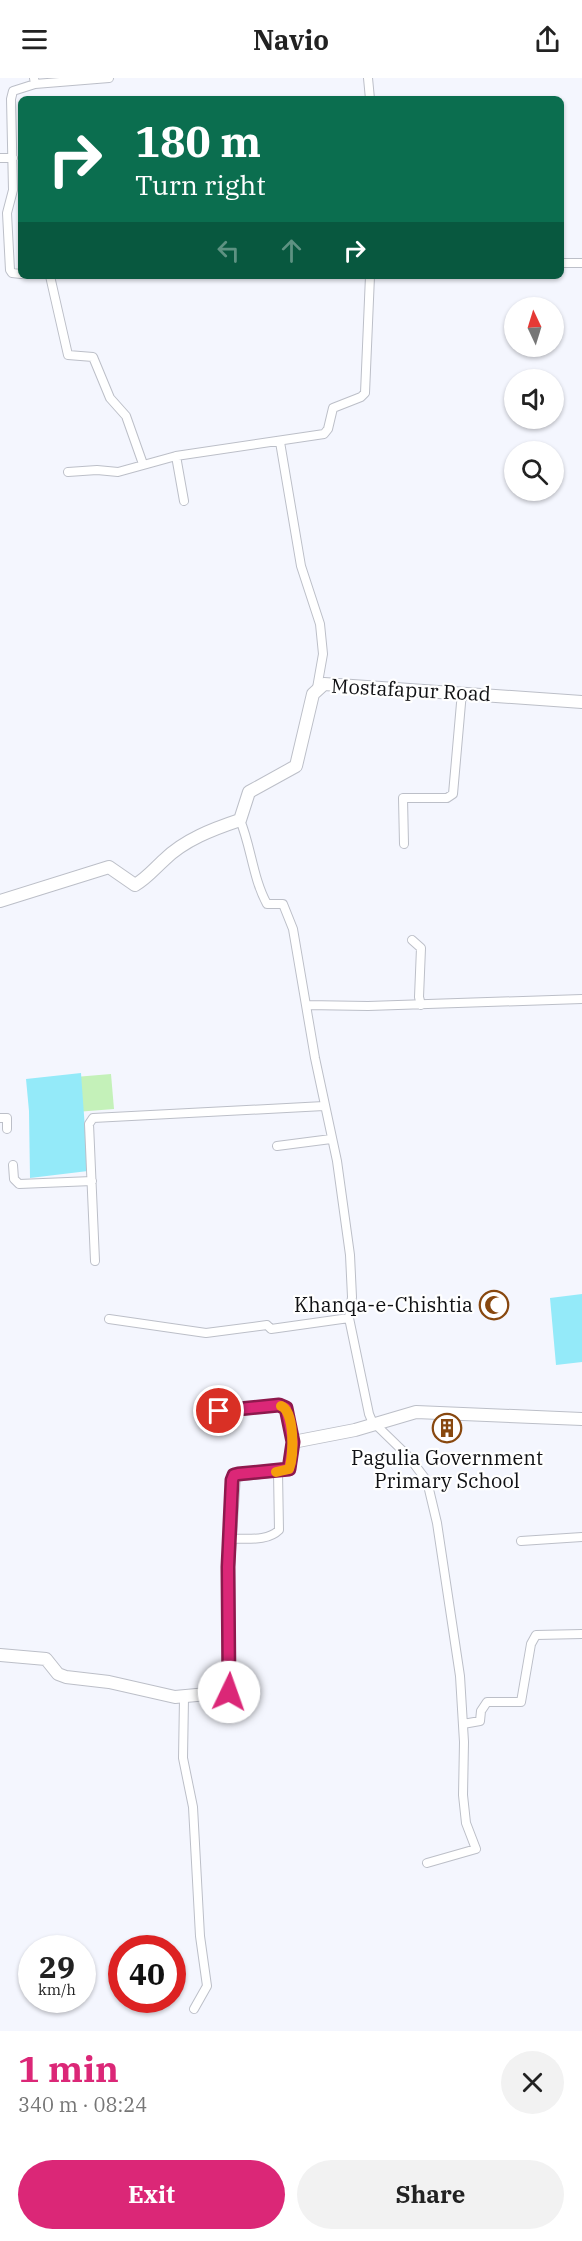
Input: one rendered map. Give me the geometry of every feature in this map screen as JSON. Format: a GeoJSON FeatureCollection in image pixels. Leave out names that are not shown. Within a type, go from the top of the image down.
{"type":"FeatureCollection","features":[{"type":"Feature","properties":{"kind":"street"},"geometry":{"type":"LineString","coordinates":[[18,274],[12,273],[10,270],[7,213],[8,203],[14,190],[13,91],[35,81],[109,78]]}},
{"type":"Feature","properties":{"kind":"street"},"geometry":{"type":"LineString","coordinates":[[368,78],[370,96]]}},
{"type":"Feature","properties":{"kind":"street"},"geometry":{"type":"LineString","coordinates":[[0,158],[13,158]]}},
{"type":"Feature","properties":{"kind":"street"},"geometry":{"type":"LineString","coordinates":[[564,263],[582,262]]}},
{"type":"Feature","properties":{"kind":"street"},"geometry":{"type":"LineString","coordinates":[[51,279],[68,355],[93,357],[110,398],[126,416],[143,464]]}},
{"type":"Feature","properties":{"kind":"street"},"geometry":{"type":"LineString","coordinates":[[68,472],[97,470],[118,472],[176,456],[324,434],[328,429],[333,408],[365,393],[370,279]]}},
{"type":"Feature","properties":{"kind":"street"},"geometry":{"type":"LineString","coordinates":[[280,442],[301,566],[320,624],[323,654],[317,688]]}},
{"type":"Feature","properties":{"kind":"street"},"geometry":{"type":"LineString","coordinates":[[176,456],[184,501]]}},
{"type":"Feature","properties":{"kind":"street","name":"Mostafapur Road"},"geometry":{"type":"LineString","coordinates":[[240,820],[249,792],[296,766],[313,694],[324,684],[582,702]]}},
{"type":"Feature","properties":{"kind":"street"},"geometry":{"type":"LineString","coordinates":[[404,844],[403,798],[447,798],[453,795],[462,692]]}},
{"type":"Feature","properties":{"kind":"street"},"geometry":{"type":"LineString","coordinates":[[0,901],[109,867],[135,885],[146,879],[164,859],[181,846],[240,820],[246,832],[261,893],[267,904],[283,904],[293,929],[324,1106],[338,1161],[349,1238],[352,1297],[349,1318],[369,1414],[375,1424],[408,1456],[427,1481],[437,1523],[460,1676],[464,1804],[466,1823],[476,1849],[427,1863]]}},
{"type":"Feature","properties":{"kind":"street"},"geometry":{"type":"LineString","coordinates":[[412,940],[421,948],[419,997],[421,1005]]}},
{"type":"Feature","properties":{"kind":"street"},"geometry":{"type":"LineString","coordinates":[[306,1005],[421,1005],[582,999]]}},
{"type":"Feature","properties":{"kind":"street"},"geometry":{"type":"LineString","coordinates":[[95,1261],[89,1124],[93,1118],[324,1106]]}},
{"type":"Feature","properties":{"kind":"street"},"geometry":{"type":"LineString","coordinates":[[0,1118],[7,1118],[7,1129]]}},
{"type":"Feature","properties":{"kind":"street"},"geometry":{"type":"LineString","coordinates":[[277,1146],[332,1139]]}},
{"type":"Feature","properties":{"kind":"street"},"geometry":{"type":"LineString","coordinates":[[13,1165],[14,1179],[19,1184],[92,1181]]}},
{"type":"Feature","properties":{"kind":"street"},"geometry":{"type":"LineString","coordinates":[[109,1319],[206,1333],[267,1325],[271,1329],[282,1328],[349,1318]]}},
{"type":"Feature","properties":{"kind":"street"},"geometry":{"type":"LineString","coordinates":[[0,1655],[46,1659],[58,1674],[66,1677],[109,1682],[184,1698],[229,1692],[228,1567],[234,1475],[289,1469],[293,1442],[286,1408],[279,1405],[219,1411]]}},
{"type":"Feature","properties":{"kind":"street"},"geometry":{"type":"LineString","coordinates":[[293,1442],[355,1430],[416,1412],[582,1419]]}},
{"type":"Feature","properties":{"kind":"street"},"geometry":{"type":"LineString","coordinates":[[230,1539],[264,1538],[273,1536],[279,1530],[278,1472]]}},
{"type":"Feature","properties":{"kind":"street"},"geometry":{"type":"LineString","coordinates":[[521,1541],[582,1537]]}},
{"type":"Feature","properties":{"kind":"street"},"geometry":{"type":"LineString","coordinates":[[463,1724],[480,1721],[481,1710],[487,1701],[521,1702],[531,1644],[536,1635],[582,1634]]}},
{"type":"Feature","properties":{"kind":"street"},"geometry":{"type":"LineString","coordinates":[[184,1698],[183,1758],[193,1807],[200,1936],[207,1986],[194,2009]]}},
{"type":"Feature","properties":{"kind":"green space"},"geometry":{"type":"Polygon","coordinates":[[[111,1074],[114,1109],[76,1112],[75,1077],[111,1074]]]}},
{"type":"Feature","properties":{"kind":"water"},"geometry":{"type":"Polygon","coordinates":[[[81,1073],[88,1171],[30,1178],[26,1079],[81,1073]]]}},
{"type":"Feature","properties":{"kind":"water"},"geometry":{"type":"Polygon","coordinates":[[[582,1294],[582,1362],[556,1365],[550,1298],[582,1294]]]}},
{"type":"Feature","properties":{"kind":"slow traffic"},"geometry":{"type":"LineString","coordinates":[[276,1472],[289,1469],[292,1461],[293,1442],[288,1413],[286,1408],[281,1406]]}},
{"type":"Feature","properties":{"kind":"place","name":"Khanqa-e-Chishtia"},"geometry":{"type":"Point","coordinates":[494,1305]}},
{"type":"Feature","properties":{"kind":"place","name":"Pagulia Government Primary School"},"geometry":{"type":"Point","coordinates":[447,1428]}},
{"type":"Feature","properties":{"kind":"route"},"geometry":{"type":"LineString","coordinates":[[219,1411],[279,1405],[286,1408],[288,1413],[293,1442],[289,1469],[278,1472],[238,1474],[234,1475],[232,1480],[228,1567],[231,1686],[229,1692]]}}]}
